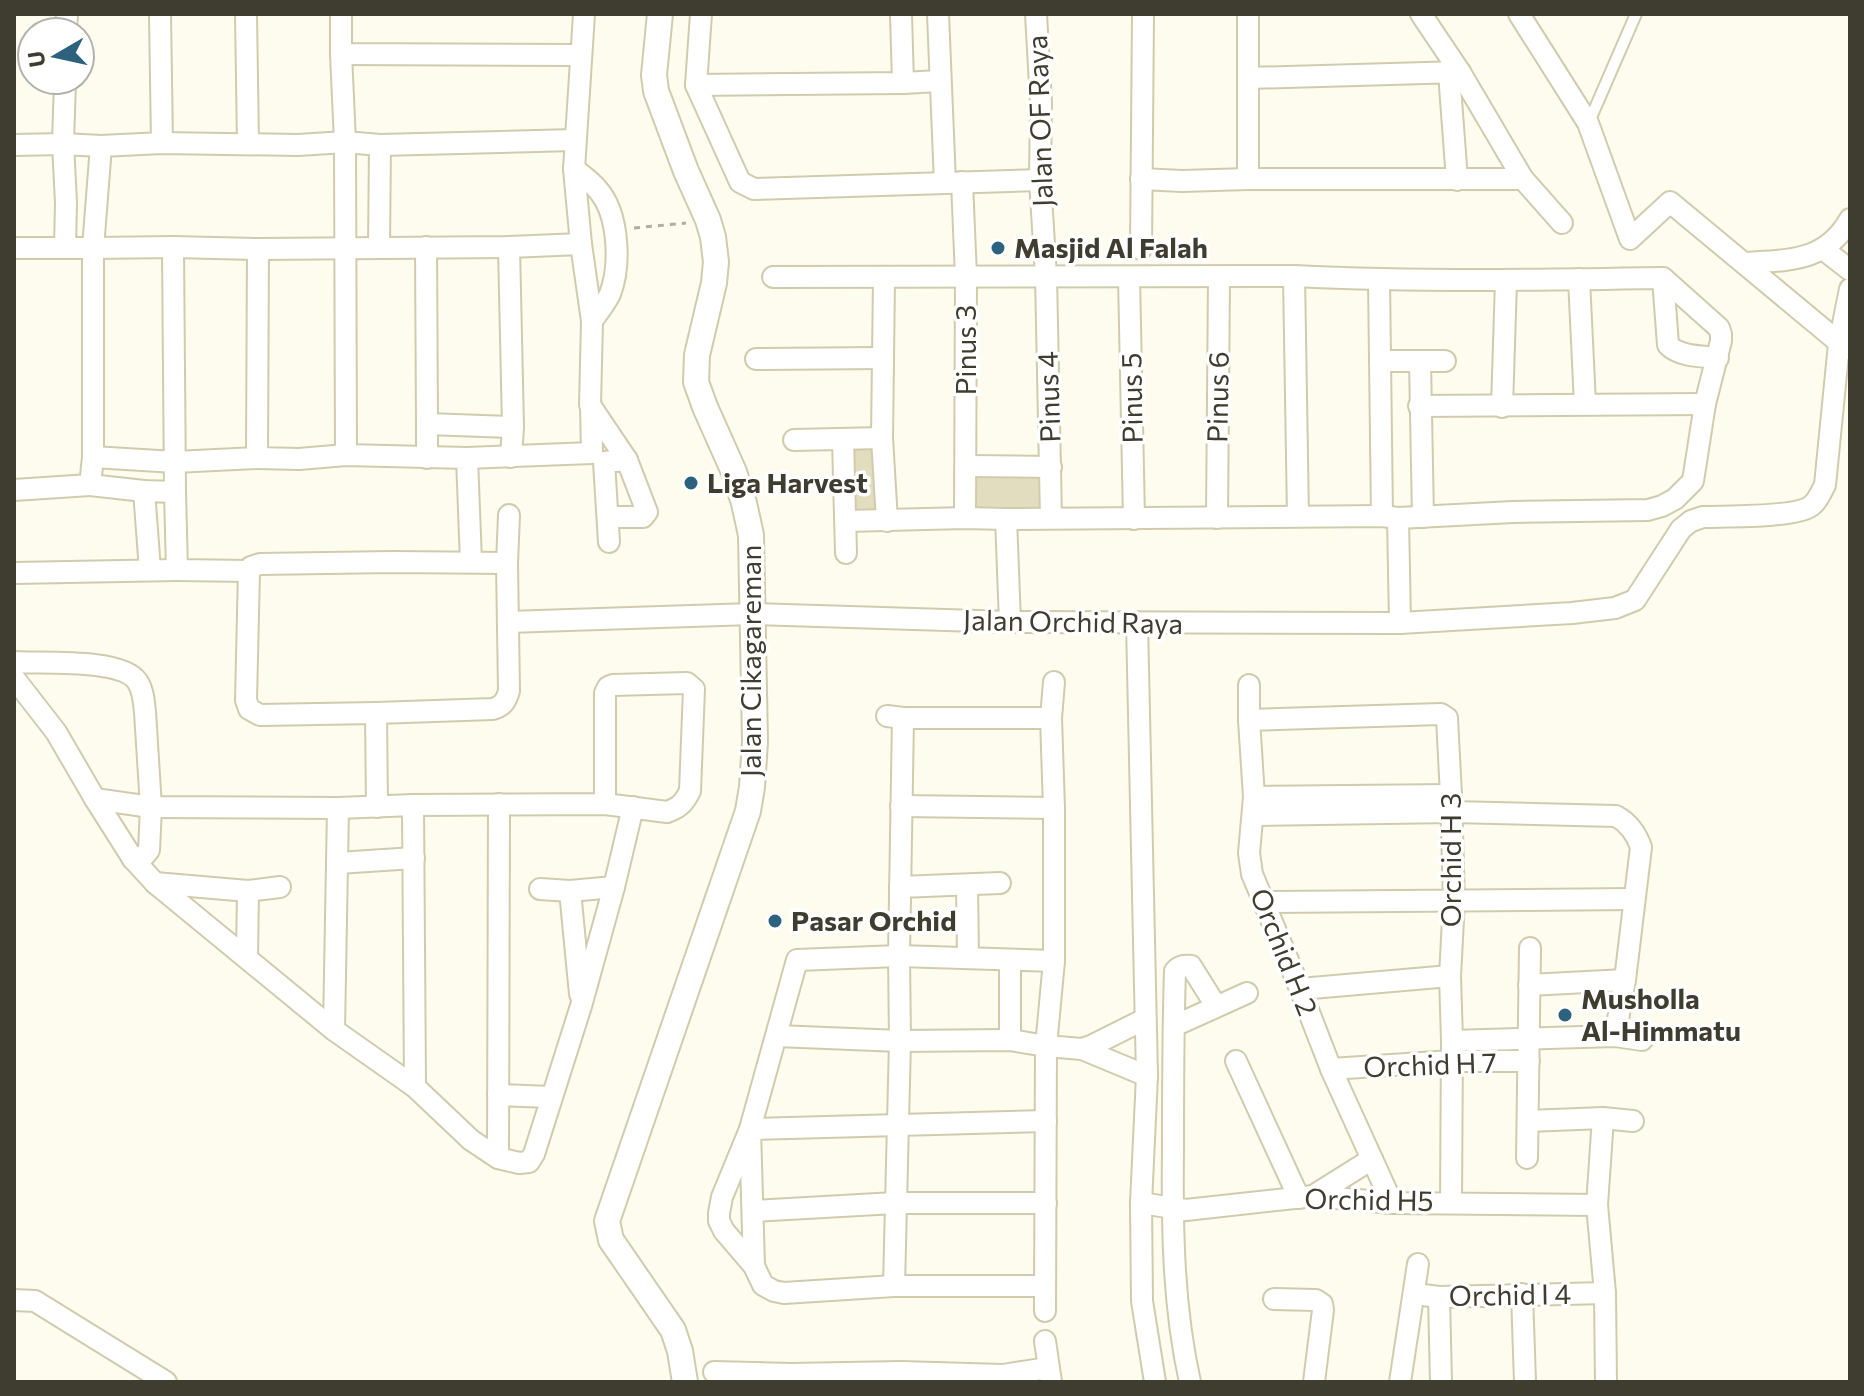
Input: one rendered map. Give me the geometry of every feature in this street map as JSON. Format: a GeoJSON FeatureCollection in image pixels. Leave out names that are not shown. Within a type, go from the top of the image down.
{"type":"FeatureCollection","features":[{"type":"Feature","properties":{"kind":"street"},"geometry":{"type":"LineString","coordinates":[[160,14],[162,143]]}},
{"type":"Feature","properties":{"kind":"street"},"geometry":{"type":"LineString","coordinates":[[246,14],[248,144]]}},
{"type":"Feature","properties":{"kind":"street"},"geometry":{"type":"LineString","coordinates":[[341,14],[345,142],[346,455]]}},
{"type":"Feature","properties":{"kind":"street"},"geometry":{"type":"LineString","coordinates":[[584,14],[574,169],[592,321],[590,405],[609,517],[609,542]]}},
{"type":"Feature","properties":{"kind":"street","name":"Jalan Cikagareman"},"geometry":{"type":"LineString","coordinates":[[660,14],[654,75],[656,91],[713,237],[716,262],[714,283],[697,355],[696,382],[734,472],[751,535],[755,742],[748,811],[607,1221],[611,1240],[673,1330],[685,1382]]}},
{"type":"Feature","properties":{"kind":"street"},"geometry":{"type":"LineString","coordinates":[[701,14],[696,85],[740,182],[748,187],[1040,180]]}},
{"type":"Feature","properties":{"kind":"street"},"geometry":{"type":"LineString","coordinates":[[901,14],[903,83]]}},
{"type":"Feature","properties":{"kind":"street","name":"Pinus 3"},"geometry":{"type":"LineString","coordinates":[[938,14],[939,81],[966,277],[965,518]]}},
{"type":"Feature","properties":{"kind":"street","name":"Jalan OF Raya"},"geometry":{"type":"LineString","coordinates":[[1036,14],[1046,276]]}},
{"type":"Feature","properties":{"kind":"street"},"geometry":{"type":"LineString","coordinates":[[1141,249],[1143,14]]}},
{"type":"Feature","properties":{"kind":"street"},"geometry":{"type":"LineString","coordinates":[[1248,14],[1248,179]]}},
{"type":"Feature","properties":{"kind":"street"},"geometry":{"type":"LineString","coordinates":[[1421,14],[1523,179],[1562,223]]}},
{"type":"Feature","properties":{"kind":"street"},"geometry":{"type":"LineString","coordinates":[[1519,14],[1588,123],[1630,239],[1670,202],[1845,347]]}},
{"type":"Feature","properties":{"kind":"street"},"geometry":{"type":"LineString","coordinates":[[341,54],[581,55]]}},
{"type":"Feature","properties":{"kind":"street"},"geometry":{"type":"LineString","coordinates":[[1249,78],[1455,73]]}},
{"type":"Feature","properties":{"kind":"street"},"geometry":{"type":"LineString","coordinates":[[1455,73],[1457,180]]}},
{"type":"Feature","properties":{"kind":"street"},"geometry":{"type":"LineString","coordinates":[[696,85],[939,81]]}},
{"type":"Feature","properties":{"kind":"street"},"geometry":{"type":"LineString","coordinates":[[64,96],[65,248]]}},
{"type":"Feature","properties":{"kind":"street"},"geometry":{"type":"LineString","coordinates":[[14,145],[298,145],[345,142],[380,145],[575,140]]}},
{"type":"Feature","properties":{"kind":"street"},"geometry":{"type":"LineString","coordinates":[[379,247],[380,145]]}},
{"type":"Feature","properties":{"kind":"street"},"geometry":{"type":"LineString","coordinates":[[90,485],[93,457],[93,248],[101,146]]}},
{"type":"Feature","properties":{"kind":"street"},"geometry":{"type":"LineString","coordinates":[[574,169],[598,189],[607,205],[616,246],[616,266],[609,295],[592,321]]}},
{"type":"Feature","properties":{"kind":"street"},"geometry":{"type":"LineString","coordinates":[[1141,179],[1523,179]]}},
{"type":"Feature","properties":{"kind":"street"},"geometry":{"type":"LineString","coordinates":[[1745,263],[1801,259],[1834,242],[1850,219]]}},
{"type":"Feature","properties":{"kind":"street"},"geometry":{"type":"LineString","coordinates":[[14,248],[258,249],[581,244]]}},
{"type":"Feature","properties":{"kind":"street"},"geometry":{"type":"LineString","coordinates":[[173,247],[177,570]]}},
{"type":"Feature","properties":{"kind":"street"},"geometry":{"type":"LineString","coordinates":[[426,247],[427,458]]}},
{"type":"Feature","properties":{"kind":"street"},"geometry":{"type":"LineString","coordinates":[[509,247],[511,457]]}},
{"type":"Feature","properties":{"kind":"street"},"geometry":{"type":"LineString","coordinates":[[257,458],[258,249]]}},
{"type":"Feature","properties":{"kind":"street"},"geometry":{"type":"LineString","coordinates":[[1823,249],[1850,270]]}},
{"type":"Feature","properties":{"kind":"street","name":"Pinus 4"},"geometry":{"type":"LineString","coordinates":[[1046,276],[1051,518]]}},
{"type":"Feature","properties":{"kind":"street"},"geometry":{"type":"LineString","coordinates":[[1294,276],[1298,516]]}},
{"type":"Feature","properties":{"kind":"street"},"geometry":{"type":"LineString","coordinates":[[773,277],[1294,276],[1506,281],[1663,278],[1719,328],[1721,334],[1718,358],[1705,404],[1693,481],[1675,499],[1648,510],[1423,517],[847,521]]}},
{"type":"Feature","properties":{"kind":"street","name":"Pinus 5"},"geometry":{"type":"LineString","coordinates":[[1129,277],[1134,519]]}},
{"type":"Feature","properties":{"kind":"street","name":"Pinus 6"},"geometry":{"type":"LineString","coordinates":[[1217,518],[1219,277]]}},
{"type":"Feature","properties":{"kind":"street"},"geometry":{"type":"LineString","coordinates":[[884,278],[882,438],[887,521]]}},
{"type":"Feature","properties":{"kind":"street"},"geometry":{"type":"LineString","coordinates":[[1663,278],[1668,345],[1674,351],[1718,358]]}},
{"type":"Feature","properties":{"kind":"street"},"geometry":{"type":"LineString","coordinates":[[1579,279],[1585,404]]}},
{"type":"Feature","properties":{"kind":"street"},"geometry":{"type":"LineString","coordinates":[[1379,280],[1380,361],[1400,623]]}},
{"type":"Feature","properties":{"kind":"street"},"geometry":{"type":"LineString","coordinates":[[1502,407],[1506,281]]}},
{"type":"Feature","properties":{"kind":"street"},"geometry":{"type":"LineString","coordinates":[[1845,347],[1850,289]]}},
{"type":"Feature","properties":{"kind":"street","name":"Jalan Orchid Raya"},"geometry":{"type":"LineString","coordinates":[[508,622],[752,614],[1010,622],[1400,623],[1615,608],[1635,600],[1681,529],[1691,521],[1703,517],[1784,513],[1810,508],[1825,485],[1845,347]]}},
{"type":"Feature","properties":{"kind":"street"},"geometry":{"type":"LineString","coordinates":[[756,359],[882,358]]}},
{"type":"Feature","properties":{"kind":"street"},"geometry":{"type":"LineString","coordinates":[[1380,361],[1445,361]]}},
{"type":"Feature","properties":{"kind":"street"},"geometry":{"type":"LineString","coordinates":[[1420,361],[1423,517]]}},
{"type":"Feature","properties":{"kind":"street"},"geometry":{"type":"LineString","coordinates":[[1419,406],[1705,404]]}},
{"type":"Feature","properties":{"kind":"street"},"geometry":{"type":"LineString","coordinates":[[590,405],[627,460],[647,512],[643,517],[609,517]]}},
{"type":"Feature","properties":{"kind":"street"},"geometry":{"type":"LineString","coordinates":[[427,424],[513,427]]}},
{"type":"Feature","properties":{"kind":"street"},"geometry":{"type":"LineString","coordinates":[[794,440],[882,438]]}},
{"type":"Feature","properties":{"kind":"street"},"geometry":{"type":"LineString","coordinates":[[843,440],[846,553]]}},
{"type":"Feature","properties":{"kind":"street"},"geometry":{"type":"LineString","coordinates":[[93,457],[175,462],[346,455],[598,457],[627,460]]}},
{"type":"Feature","properties":{"kind":"street"},"geometry":{"type":"LineString","coordinates":[[467,458],[471,562]]}},
{"type":"Feature","properties":{"kind":"street"},"geometry":{"type":"LineString","coordinates":[[966,466],[1051,467]]}},
{"type":"Feature","properties":{"kind":"street"},"geometry":{"type":"LineString","coordinates":[[14,490],[90,485],[175,492]]}},
{"type":"Feature","properties":{"kind":"street"},"geometry":{"type":"LineString","coordinates":[[144,491],[150,570]]}},
{"type":"Feature","properties":{"kind":"street"},"geometry":{"type":"LineString","coordinates":[[507,563],[260,564],[251,567],[246,700],[249,709],[260,715],[500,707],[509,691],[509,515]]}},
{"type":"Feature","properties":{"kind":"street"},"geometry":{"type":"LineString","coordinates":[[1006,519],[1010,622]]}},
{"type":"Feature","properties":{"kind":"street"},"geometry":{"type":"LineString","coordinates":[[14,573],[249,571]]}},
{"type":"Feature","properties":{"kind":"street"},"geometry":{"type":"LineString","coordinates":[[1137,623],[1142,1301],[1155,1382]]}},
{"type":"Feature","properties":{"kind":"street"},"geometry":{"type":"LineString","coordinates":[[14,662],[118,668],[128,672],[140,686],[151,807],[149,850],[144,856],[133,859]]}},
{"type":"Feature","properties":{"kind":"street"},"geometry":{"type":"LineString","coordinates":[[14,678],[56,732],[133,859],[155,883],[334,1030],[415,1087],[471,1140],[498,1158],[519,1163],[529,1162],[534,1154],[581,1006],[633,807]]}},
{"type":"Feature","properties":{"kind":"street"},"geometry":{"type":"LineString","coordinates":[[1045,1311],[1046,1046],[1054,961],[1051,718],[1054,682]]}},
{"type":"Feature","properties":{"kind":"street"},"geometry":{"type":"LineString","coordinates":[[95,799],[151,807],[605,804],[667,812],[685,801],[690,791],[694,689],[687,683],[608,687],[605,693],[605,804]]}},
{"type":"Feature","properties":{"kind":"street","name":"Orchid H 2"},"geometry":{"type":"LineString","coordinates":[[1249,685],[1253,806],[1249,853],[1252,874],[1331,1069],[1392,1203]]}},
{"type":"Feature","properties":{"kind":"street"},"geometry":{"type":"LineString","coordinates":[[376,713],[377,807]]}},
{"type":"Feature","properties":{"kind":"street","name":"Orchid H 3"},"geometry":{"type":"LineString","coordinates":[[1249,720],[1441,714],[1447,718],[1454,901],[1450,976],[1451,1202]]}},
{"type":"Feature","properties":{"kind":"street"},"geometry":{"type":"LineString","coordinates":[[894,1286],[900,1041],[901,806],[895,717],[1051,718]]}},
{"type":"Feature","properties":{"kind":"street"},"geometry":{"type":"LineString","coordinates":[[1253,806],[1452,803],[1616,816],[1626,821],[1641,847],[1615,1036]]}},
{"type":"Feature","properties":{"kind":"street"},"geometry":{"type":"LineString","coordinates":[[498,1158],[499,804]]}},
{"type":"Feature","properties":{"kind":"street"},"geometry":{"type":"LineString","coordinates":[[413,805],[415,1087]]}},
{"type":"Feature","properties":{"kind":"street"},"geometry":{"type":"LineString","coordinates":[[901,806],[1054,808]]}},
{"type":"Feature","properties":{"kind":"street"},"geometry":{"type":"LineString","coordinates":[[334,1030],[338,808]]}},
{"type":"Feature","properties":{"kind":"street"},"geometry":{"type":"LineString","coordinates":[[338,863],[414,858]]}},
{"type":"Feature","properties":{"kind":"street"},"geometry":{"type":"LineString","coordinates":[[155,883],[248,891],[280,887]]}},
{"type":"Feature","properties":{"kind":"street"},"geometry":{"type":"LineString","coordinates":[[900,887],[1000,883]]}},
{"type":"Feature","properties":{"kind":"street"},"geometry":{"type":"LineString","coordinates":[[967,885],[968,958]]}},
{"type":"Feature","properties":{"kind":"street"},"geometry":{"type":"LineString","coordinates":[[540,889],[570,891],[614,887]]}},
{"type":"Feature","properties":{"kind":"street"},"geometry":{"type":"LineString","coordinates":[[247,957],[248,891]]}},
{"type":"Feature","properties":{"kind":"street"},"geometry":{"type":"LineString","coordinates":[[570,891],[581,1006]]}},
{"type":"Feature","properties":{"kind":"street"},"geometry":{"type":"LineString","coordinates":[[1265,902],[1634,899]]}},
{"type":"Feature","properties":{"kind":"street"},"geometry":{"type":"LineString","coordinates":[[1527,1158],[1530,948]]}},
{"type":"Feature","properties":{"kind":"street"},"geometry":{"type":"LineString","coordinates":[[1045,1286],[894,1286],[784,1293],[763,1285],[754,1266],[719,1221],[722,1197],[750,1129],[797,960],[899,956],[1054,961]]}},
{"type":"Feature","properties":{"kind":"street"},"geometry":{"type":"LineString","coordinates":[[1010,960],[1010,1040]]}},
{"type":"Feature","properties":{"kind":"street"},"geometry":{"type":"LineString","coordinates":[[1190,1382],[1180,1328],[1172,1209],[1175,971],[1180,966],[1191,966],[1216,1006]]}},
{"type":"Feature","properties":{"kind":"street"},"geometry":{"type":"LineString","coordinates":[[1300,989],[1450,976]]}},
{"type":"Feature","properties":{"kind":"street"},"geometry":{"type":"LineString","coordinates":[[1529,985],[1625,980]]}},
{"type":"Feature","properties":{"kind":"street"},"geometry":{"type":"LineString","coordinates":[[1174,1026],[1247,993]]}},
{"type":"Feature","properties":{"kind":"street"},"geometry":{"type":"LineString","coordinates":[[1088,1049],[1140,1023]]}},
{"type":"Feature","properties":{"kind":"street"},"geometry":{"type":"LineString","coordinates":[[777,1036],[900,1041],[1010,1040],[1088,1049],[1141,1073]]}},
{"type":"Feature","properties":{"kind":"street"},"geometry":{"type":"LineString","coordinates":[[1452,1051],[1529,1040],[1615,1036],[1642,1040]]}},
{"type":"Feature","properties":{"kind":"street","name":"Orchid H 7"},"geometry":{"type":"LineString","coordinates":[[1331,1069],[1452,1051],[1529,1061]]}},
{"type":"Feature","properties":{"kind":"street"},"geometry":{"type":"LineString","coordinates":[[1236,1061],[1306,1197],[1372,1159]]}},
{"type":"Feature","properties":{"kind":"street"},"geometry":{"type":"LineString","coordinates":[[498,1095],[551,1097]]}},
{"type":"Feature","properties":{"kind":"street"},"geometry":{"type":"LineString","coordinates":[[1528,1121],[1603,1118],[1633,1121]]}},
{"type":"Feature","properties":{"kind":"street"},"geometry":{"type":"LineString","coordinates":[[1603,1118],[1597,1205],[1605,1293],[1606,1382]]}},
{"type":"Feature","properties":{"kind":"street"},"geometry":{"type":"LineString","coordinates":[[750,1129],[1046,1121]]}},
{"type":"Feature","properties":{"kind":"street"},"geometry":{"type":"LineString","coordinates":[[750,1129],[754,1266]]}},
{"type":"Feature","properties":{"kind":"street","name":"Orchid H5"},"geometry":{"type":"LineString","coordinates":[[1141,1203],[1186,1210],[1306,1197],[1392,1203],[1597,1205]]}},
{"type":"Feature","properties":{"kind":"street"},"geometry":{"type":"LineString","coordinates":[[753,1211],[895,1203],[1046,1203]]}},
{"type":"Feature","properties":{"kind":"street"},"geometry":{"type":"LineString","coordinates":[[1400,1382],[1418,1264]]}},
{"type":"Feature","properties":{"kind":"street","name":"Orchid I 4"},"geometry":{"type":"LineString","coordinates":[[1415,1294],[1439,1297],[1605,1293]]}},
{"type":"Feature","properties":{"kind":"street"},"geometry":{"type":"LineString","coordinates":[[1522,1294],[1525,1382]]}},
{"type":"Feature","properties":{"kind":"street"},"geometry":{"type":"LineString","coordinates":[[1439,1297],[1441,1382]]}},
{"type":"Feature","properties":{"kind":"street"},"geometry":{"type":"LineString","coordinates":[[1274,1299],[1316,1300],[1322,1304],[1314,1382]]}},
{"type":"Feature","properties":{"kind":"street"},"geometry":{"type":"LineString","coordinates":[[14,1300],[35,1301],[166,1382]]}},
{"type":"Feature","properties":{"kind":"street"},"geometry":{"type":"LineString","coordinates":[[714,1372],[787,1378],[1050,1375],[1045,1341]]}},
{"type":"Feature","properties":{"kind":"lane"},"geometry":{"type":"LineString","coordinates":[[1588,123],[1636,14]]}},
{"type":"Feature","properties":{"kind":"path"},"geometry":{"type":"LineString","coordinates":[[614,230],[708,220]]}},
{"type":"Feature","properties":{"kind":"shaded area"},"geometry":{"type":"Polygon","coordinates":[[[877,448],[881,509],[852,510],[849,449],[877,448]]]}},
{"type":"Feature","properties":{"kind":"shaded area"},"geometry":{"type":"Polygon","coordinates":[[[971,471],[1044,473],[1045,514],[971,512],[971,471]]]}},
{"type":"Feature","properties":{"kind":"place","name":"Masjid Al Falah"},"geometry":{"type":"Point","coordinates":[998,248]}},
{"type":"Feature","properties":{"kind":"place","name":"Liga Harvest"},"geometry":{"type":"Point","coordinates":[691,483]}},
{"type":"Feature","properties":{"kind":"place","name":"Pasar Orchid"},"geometry":{"type":"Point","coordinates":[775,921]}},
{"type":"Feature","properties":{"kind":"place","name":"Musholla Al-Himmatu"},"geometry":{"type":"Point","coordinates":[1565,1015]}}]}
